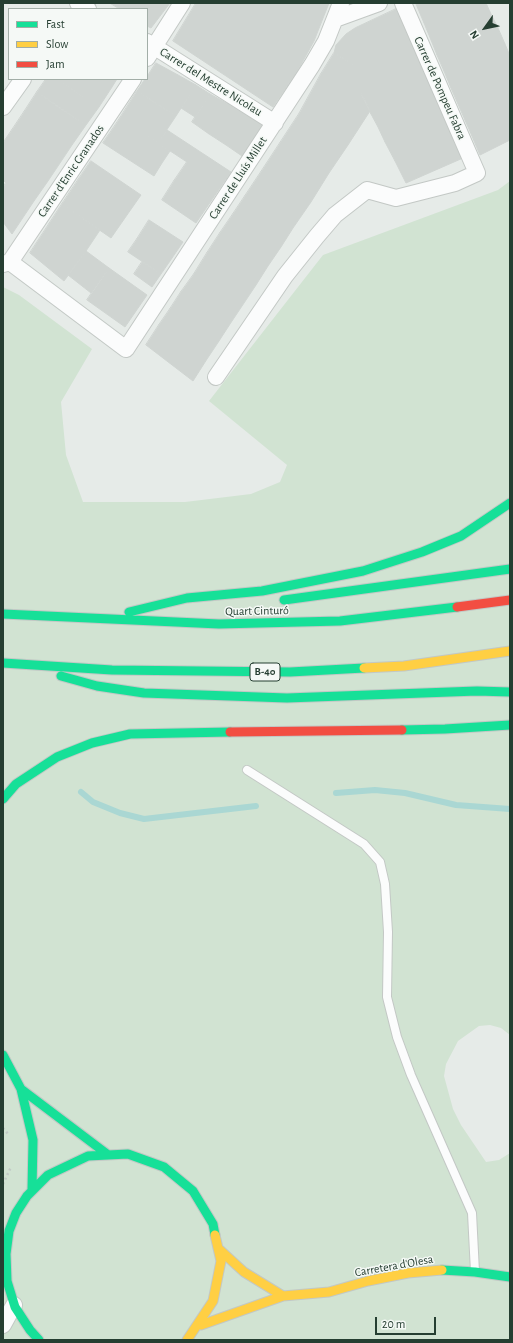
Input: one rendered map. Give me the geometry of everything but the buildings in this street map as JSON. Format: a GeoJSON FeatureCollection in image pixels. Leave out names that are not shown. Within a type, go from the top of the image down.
{"type":"FeatureCollection","features":[{"type":"Feature","properties":{"kind":"main road"},"geometry":{"type":"LineString","coordinates":[[98,619],[187,598],[262,591],[363,571],[422,552],[461,536],[510,503]]}},
{"type":"Feature","properties":{"kind":"main road"},"geometry":{"type":"LineString","coordinates":[[272,601],[510,569]]}},
{"type":"Feature","properties":{"kind":"main road","name":"Quart Cinturó"},"geometry":{"type":"LineString","coordinates":[[3,614],[219,624],[340,621],[510,600]]}},
{"type":"Feature","properties":{"kind":"main road"},"geometry":{"type":"LineString","coordinates":[[159,621],[189,614]]}},
{"type":"Feature","properties":{"kind":"main road","name":"B-40"},"geometry":{"type":"LineString","coordinates":[[3,663],[112,670],[290,672],[404,666],[510,651]]}},
{"type":"Feature","properties":{"kind":"main road"},"geometry":{"type":"LineString","coordinates":[[19,664],[97,686],[144,693],[287,698],[477,691],[510,692]]}},
{"type":"Feature","properties":{"kind":"main road"},"geometry":{"type":"LineString","coordinates":[[477,691],[510,686]]}},
{"type":"Feature","properties":{"kind":"main road"},"geometry":{"type":"LineString","coordinates":[[3,799],[16,784],[57,757],[92,743],[130,734],[445,729],[510,725]]}},
{"type":"Feature","properties":{"kind":"main road"},"geometry":{"type":"LineString","coordinates":[[3,1055],[21,1089],[33,1140],[32,1190]]}},
{"type":"Feature","properties":{"kind":"main road"},"geometry":{"type":"LineString","coordinates":[[21,1089],[106,1154]]}},
{"type":"Feature","properties":{"kind":"main road"},"geometry":{"type":"LineString","coordinates":[[39,1340],[24,1323],[8,1290],[5,1263],[6,1246],[10,1228],[17,1212],[32,1190],[44,1178],[66,1164],[81,1158],[106,1154],[124,1154],[149,1160],[165,1167],[186,1182],[197,1194],[211,1217],[217,1233],[220,1250],[220,1276],[216,1294],[210,1310],[201,1325],[188,1340]]}},
{"type":"Feature","properties":{"kind":"main road"},"geometry":{"type":"LineString","coordinates":[[220,1250],[244,1272],[283,1296]]}},
{"type":"Feature","properties":{"kind":"main road","name":"Carretera d'Olesa"},"geometry":{"type":"LineString","coordinates":[[201,1325],[283,1296],[329,1292],[368,1281],[416,1272],[437,1270],[475,1272],[510,1277]]}},
{"type":"Feature","properties":{"kind":"street"},"geometry":{"type":"LineString","coordinates":[[77,3],[86,8]]}},
{"type":"Feature","properties":{"kind":"street"},"geometry":{"type":"LineString","coordinates":[[150,49],[182,3]]}},
{"type":"Feature","properties":{"kind":"street","name":"Carrer de Lluís Millet"},"geometry":{"type":"LineString","coordinates":[[6,263],[126,349],[312,65],[326,40],[341,3]]}},
{"type":"Feature","properties":{"kind":"street"},"geometry":{"type":"LineString","coordinates":[[335,19],[379,3]]}},
{"type":"Feature","properties":{"kind":"street","name":"Carrer de Pompeu Fabra"},"geometry":{"type":"LineString","coordinates":[[216,377],[285,276],[317,236],[340,211],[367,190],[396,198],[455,182],[477,173],[403,3]]}},
{"type":"Feature","properties":{"kind":"street","name":"Carrer del Mestre Nicolau"},"geometry":{"type":"LineString","coordinates":[[150,49],[275,123]]}},
{"type":"Feature","properties":{"kind":"street"},"geometry":{"type":"LineString","coordinates":[[3,107],[22,80]]}},
{"type":"Feature","properties":{"kind":"street","name":"Carrer d'Enric Granados"},"geometry":{"type":"LineString","coordinates":[[6,263],[132,80]]}},
{"type":"Feature","properties":{"kind":"street"},"geometry":{"type":"LineString","coordinates":[[3,1325],[14,1305]]}},
{"type":"Feature","properties":{"kind":"lane"},"geometry":{"type":"LineString","coordinates":[[247,770],[364,844],[380,862],[385,884],[387,912],[387,997],[397,1037],[409,1068],[472,1213],[475,1272]]}},
{"type":"Feature","properties":{"kind":"path"},"geometry":{"type":"LineString","coordinates":[[3,1128],[10,1136]]}},
{"type":"Feature","properties":{"kind":"path"},"geometry":{"type":"LineString","coordinates":[[3,1184],[13,1162]]}},
{"type":"Feature","properties":{"kind":"green space"},"geometry":{"type":"Polygon","coordinates":[[[510,181],[510,1035],[501,1028],[490,1025],[479,1026],[458,1041],[446,1064],[444,1076],[453,1109],[461,1125],[486,1162],[499,1160],[510,1153],[510,1340],[3,1340],[3,287],[19,295],[92,349],[61,402],[66,455],[83,502],[185,502],[251,494],[280,482],[287,465],[209,401],[323,255],[498,190],[510,181]]]}},
{"type":"Feature","properties":{"kind":"waterway"},"geometry":{"type":"LineString","coordinates":[[336,793],[375,790],[405,793],[456,805],[510,809]]}},
{"type":"Feature","properties":{"kind":"waterway"},"geometry":{"type":"LineString","coordinates":[[81,792],[93,802],[120,813],[144,819],[256,806]]}},
{"type":"Feature","properties":{"kind":"traffic: fast"},"geometry":{"type":"LineString","coordinates":[[129,612],[187,598],[262,591],[363,571],[422,552],[461,536],[510,503]]}},
{"type":"Feature","properties":{"kind":"traffic: fast"},"geometry":{"type":"LineString","coordinates":[[284,600],[510,569]]}},
{"type":"Feature","properties":{"kind":"traffic: fast"},"geometry":{"type":"LineString","coordinates":[[3,614],[219,624],[340,621],[457,607]]}},
{"type":"Feature","properties":{"kind":"traffic: fast"},"geometry":{"type":"LineString","coordinates":[[3,663],[112,670],[290,672],[364,668]]}},
{"type":"Feature","properties":{"kind":"traffic: fast"},"geometry":{"type":"LineString","coordinates":[[61,676],[97,686],[144,693],[287,698],[477,691],[510,692]]}},
{"type":"Feature","properties":{"kind":"traffic: fast"},"geometry":{"type":"LineString","coordinates":[[402,730],[510,725]]}},
{"type":"Feature","properties":{"kind":"traffic: fast"},"geometry":{"type":"LineString","coordinates":[[3,799],[16,784],[57,757],[92,743],[130,734],[230,732]]}},
{"type":"Feature","properties":{"kind":"traffic: fast"},"geometry":{"type":"LineString","coordinates":[[3,1055],[21,1089],[33,1140],[32,1190]]}},
{"type":"Feature","properties":{"kind":"traffic: fast"},"geometry":{"type":"LineString","coordinates":[[21,1089],[107,1154]]}},
{"type":"Feature","properties":{"kind":"traffic: fast"},"geometry":{"type":"LineString","coordinates":[[39,1340],[30,1330],[15,1307],[7,1281],[6,1254],[9,1231],[16,1213],[27,1196],[48,1175],[88,1156],[128,1154],[164,1167],[193,1191],[213,1224],[215,1235]]}},
{"type":"Feature","properties":{"kind":"traffic: fast"},"geometry":{"type":"LineString","coordinates":[[442,1270],[475,1272],[510,1277]]}},
{"type":"Feature","properties":{"kind":"traffic: slow"},"geometry":{"type":"LineString","coordinates":[[364,668],[404,666],[510,651]]}},
{"type":"Feature","properties":{"kind":"traffic: slow"},"geometry":{"type":"LineString","coordinates":[[187,1340],[213,1301],[221,1261],[215,1235]]}},
{"type":"Feature","properties":{"kind":"traffic: slow"},"geometry":{"type":"LineString","coordinates":[[220,1250],[244,1272],[283,1296]]}},
{"type":"Feature","properties":{"kind":"traffic: slow"},"geometry":{"type":"LineString","coordinates":[[201,1325],[283,1296],[329,1292],[368,1281],[408,1273],[442,1270]]}},
{"type":"Feature","properties":{"kind":"traffic: jam"},"geometry":{"type":"LineString","coordinates":[[457,607],[510,600]]}},
{"type":"Feature","properties":{"kind":"traffic: jam"},"geometry":{"type":"LineString","coordinates":[[230,732],[402,730]]}}]}
